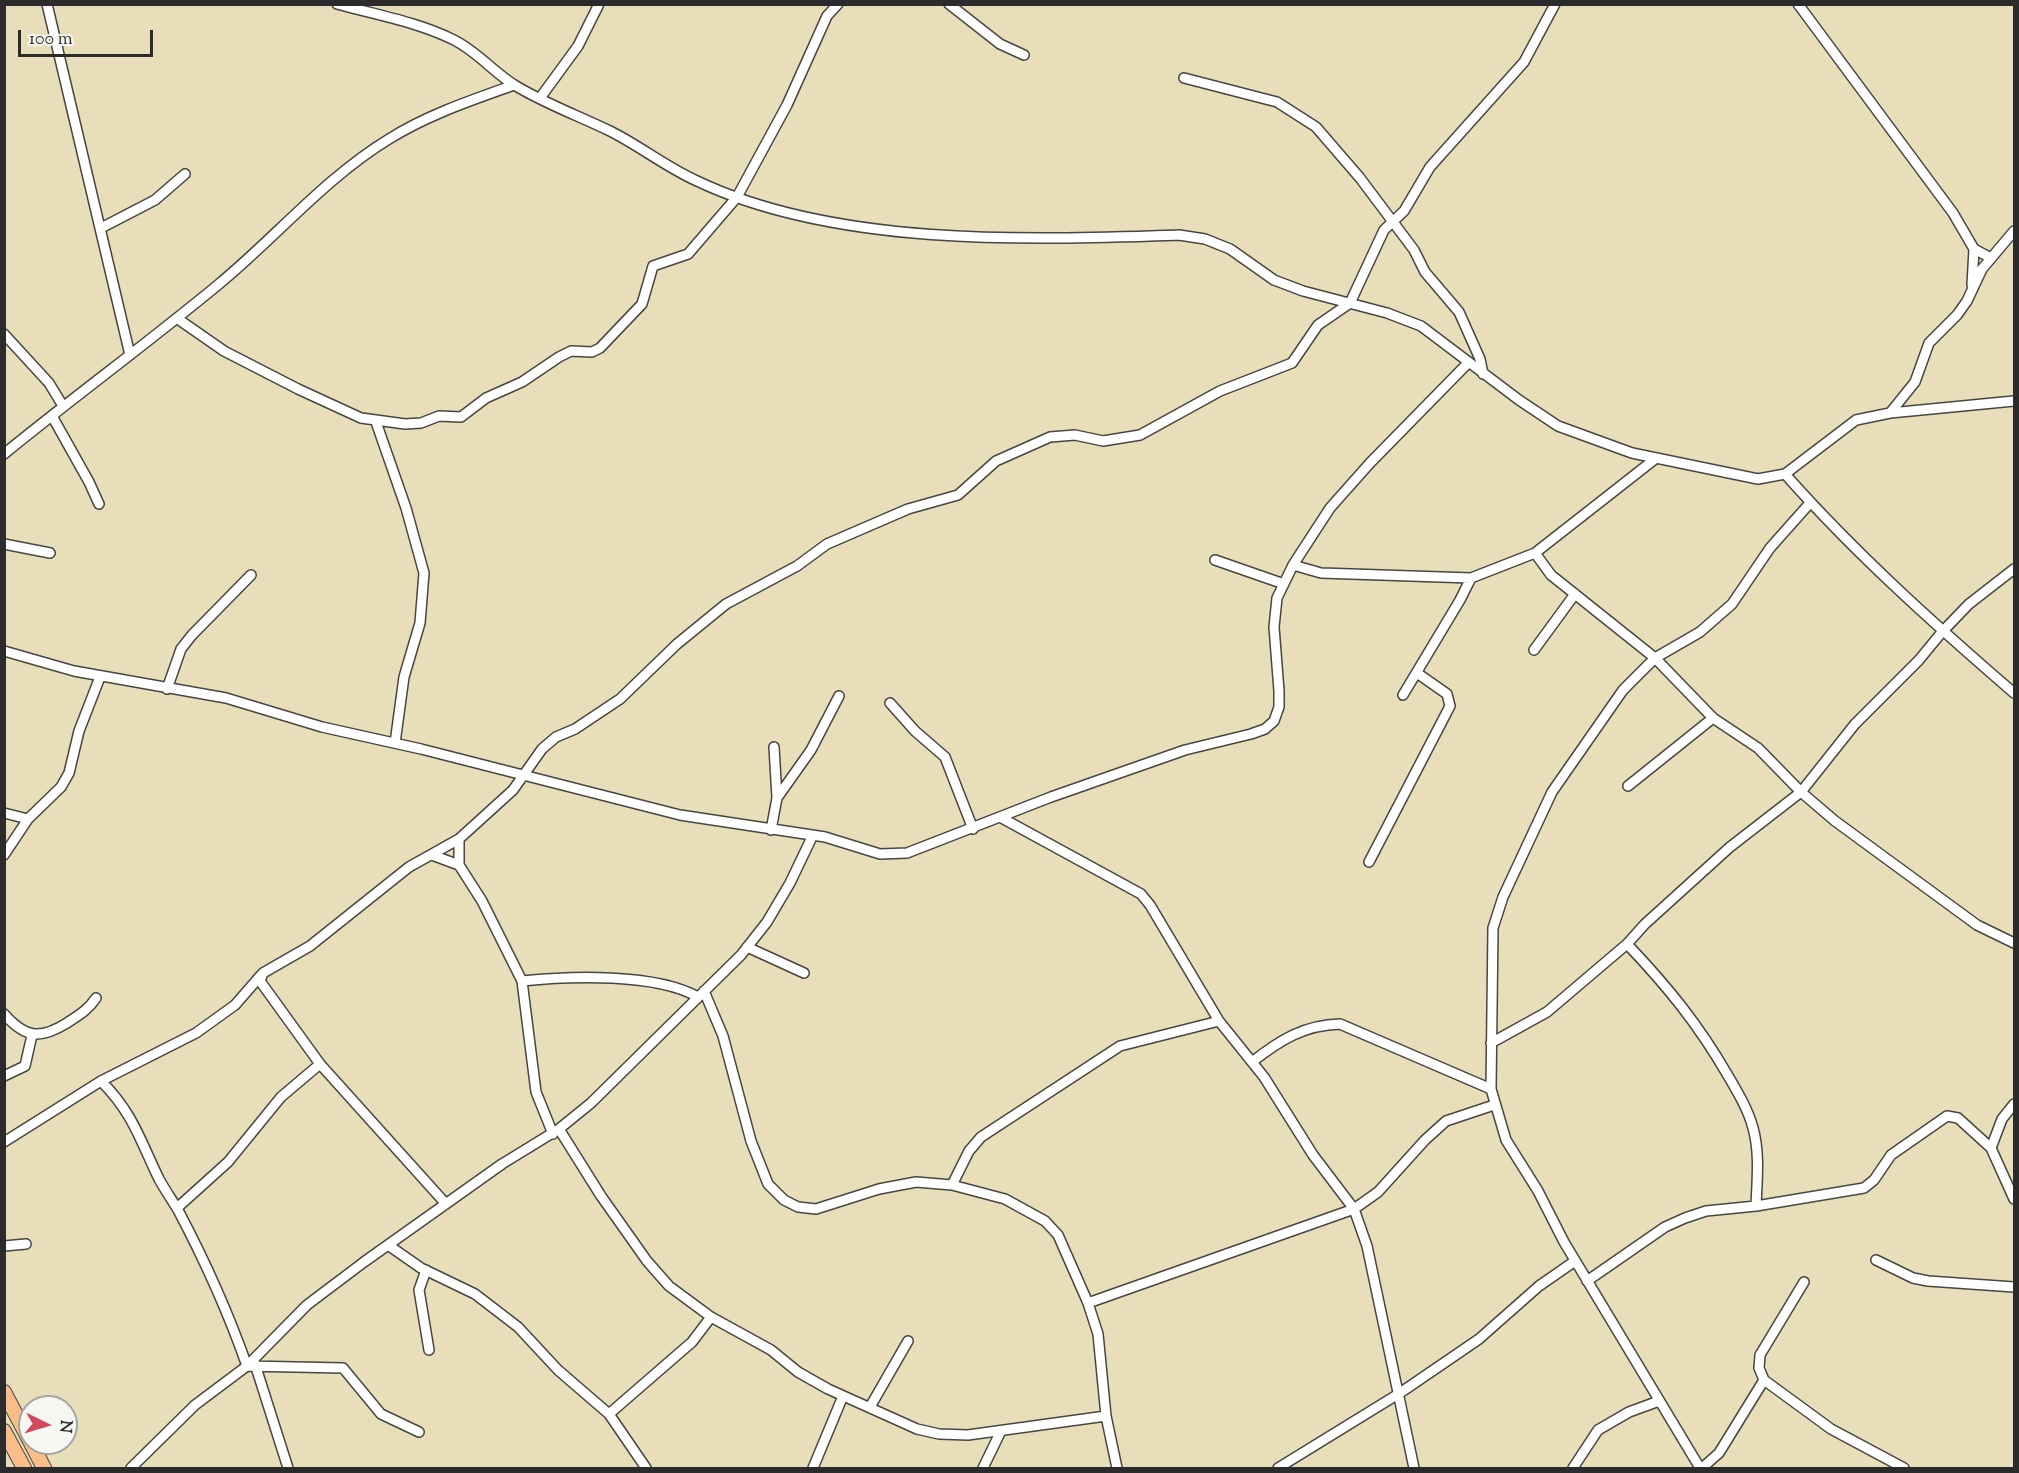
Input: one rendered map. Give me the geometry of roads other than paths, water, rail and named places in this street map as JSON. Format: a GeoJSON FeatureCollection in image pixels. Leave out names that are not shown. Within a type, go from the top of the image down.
{"type":"FeatureCollection","features":[{"type":"Feature","properties":{"kind":"highway"},"geometry":{"type":"LineString","coordinates":[[4,1392],[18,1418]]}},
{"type":"Feature","properties":{"kind":"highway"},"geometry":{"type":"LineString","coordinates":[[4,1431],[24,1468]]}},
{"type":"Feature","properties":{"kind":"street"},"geometry":{"type":"LineString","coordinates":[[47,4],[130,355]]}},
{"type":"Feature","properties":{"kind":"street"},"geometry":{"type":"LineString","coordinates":[[337,4],[424,27],[455,40],[475,52],[514,85],[613,132],[696,181],[776,212],[816,220],[959,237],[1179,235],[1205,239],[1230,249],[1274,280],[1387,313],[1420,326],[1483,374],[1558,426],[1596,441],[1655,459],[1758,478],[1785,474],[1856,420],[1890,413],[2014,402]]}},
{"type":"Feature","properties":{"kind":"street"},"geometry":{"type":"LineString","coordinates":[[540,98],[582,38],[599,4]]}},
{"type":"Feature","properties":{"kind":"street"},"geometry":{"type":"LineString","coordinates":[[178,319],[224,351],[298,389],[376,422],[405,424],[421,423],[439,416],[461,417],[486,398],[522,382],[571,351],[591,352],[600,348],[642,304],[653,266],[688,254],[737,197],[787,105],[828,16],[838,4]]}},
{"type":"Feature","properties":{"kind":"street"},"geometry":{"type":"LineString","coordinates":[[949,4],[1000,44],[1024,55]]}},
{"type":"Feature","properties":{"kind":"street"},"geometry":{"type":"LineString","coordinates":[[4,1142],[101,1081],[196,1033],[235,1005],[263,973],[310,946],[409,867],[459,839],[525,776],[542,748],[556,736],[575,729],[620,699],[677,644],[726,603],[797,566],[827,544],[908,509],[958,495],[996,461],[1050,437],[1075,435],[1103,441],[1140,435],[1220,391],[1292,363],[1318,325],[1350,303],[1384,230],[1414,197],[1430,167],[1524,62],[1555,4]]}},
{"type":"Feature","properties":{"kind":"street"},"geometry":{"type":"LineString","coordinates":[[1798,4],[1953,213],[1974,249],[1991,258]]}},
{"type":"Feature","properties":{"kind":"street"},"geometry":{"type":"LineString","coordinates":[[1184,78],[1277,102],[1316,127],[1334,146],[1393,221],[1414,250],[1425,272],[1459,312],[1480,359],[1483,374]]}},
{"type":"Feature","properties":{"kind":"street"},"geometry":{"type":"LineString","coordinates":[[4,454],[178,319],[258,252],[326,185],[389,138],[450,108],[514,85]]}},
{"type":"Feature","properties":{"kind":"street"},"geometry":{"type":"LineString","coordinates":[[101,228],[155,200],[185,174]]}},
{"type":"Feature","properties":{"kind":"street"},"geometry":{"type":"LineString","coordinates":[[1890,413],[1915,382],[1929,343],[1957,315],[1991,258],[2014,231]]}},
{"type":"Feature","properties":{"kind":"street"},"geometry":{"type":"LineString","coordinates":[[1971,289],[1974,249]]}},
{"type":"Feature","properties":{"kind":"street"},"geometry":{"type":"LineString","coordinates":[[4,334],[49,383],[63,406]]}},
{"type":"Feature","properties":{"kind":"street"},"geometry":{"type":"LineString","coordinates":[[4,651],[100,677],[226,698],[322,727],[395,743],[680,815],[812,837],[825,837],[892,855],[907,853],[1185,750],[1265,729],[1274,721],[1279,707],[1274,627],[1277,598],[1293,565],[1330,508],[1370,463],[1468,363]]}},
{"type":"Feature","properties":{"kind":"street"},"geometry":{"type":"LineString","coordinates":[[52,416],[99,504]]}},
{"type":"Feature","properties":{"kind":"street"},"geometry":{"type":"LineString","coordinates":[[376,422],[391,472],[406,508],[424,573],[420,623],[404,677],[395,743]]}},
{"type":"Feature","properties":{"kind":"street"},"geometry":{"type":"LineString","coordinates":[[1293,565],[1321,573],[1343,575],[1471,578],[1534,553],[1655,459]]}},
{"type":"Feature","properties":{"kind":"street"},"geometry":{"type":"LineString","coordinates":[[1785,474],[1810,503],[1942,632],[2014,693]]}},
{"type":"Feature","properties":{"kind":"street"},"geometry":{"type":"LineString","coordinates":[[1764,1380],[1719,1453],[1701,1468],[1575,1261],[1538,1191],[1506,1140],[1491,1089],[1490,953],[1493,928],[1503,897],[1552,792],[1623,690],[1655,658],[1700,632],[1732,604],[1770,548],[1810,503]]}},
{"type":"Feature","properties":{"kind":"street"},"geometry":{"type":"LineString","coordinates":[[4,544],[50,553]]}},
{"type":"Feature","properties":{"kind":"street"},"geometry":{"type":"LineString","coordinates":[[1534,553],[1551,575],[1655,658],[1713,718],[1758,748],[1801,792],[1835,821],[1977,925],[2014,943]]}},
{"type":"Feature","properties":{"kind":"street"},"geometry":{"type":"LineString","coordinates":[[1215,560],[1284,584]]}},
{"type":"Feature","properties":{"kind":"street"},"geometry":{"type":"LineString","coordinates":[[1491,1043],[1547,1012],[1627,944],[1730,847],[1801,792],[1855,724],[1919,660],[1942,632],[1969,604],[2014,568]]}},
{"type":"Feature","properties":{"kind":"street"},"geometry":{"type":"LineString","coordinates":[[166,689],[182,649],[192,635],[250,575]]}},
{"type":"Feature","properties":{"kind":"street"},"geometry":{"type":"LineString","coordinates":[[1403,694],[1471,578]]}},
{"type":"Feature","properties":{"kind":"street"},"geometry":{"type":"LineString","coordinates":[[1534,650],[1575,594]]}},
{"type":"Feature","properties":{"kind":"street"},"geometry":{"type":"LineString","coordinates":[[1369,862],[1450,706],[1447,694],[1417,673]]}},
{"type":"Feature","properties":{"kind":"street"},"geometry":{"type":"LineString","coordinates":[[4,855],[28,819],[61,787],[69,773],[79,731],[100,677]]}},
{"type":"Feature","properties":{"kind":"street"},"geometry":{"type":"LineString","coordinates":[[777,798],[811,750],[839,696]]}},
{"type":"Feature","properties":{"kind":"street"},"geometry":{"type":"LineString","coordinates":[[890,703],[915,731],[945,757],[973,828]]}},
{"type":"Feature","properties":{"kind":"street"},"geometry":{"type":"LineString","coordinates":[[1629,786],[1713,718]]}},
{"type":"Feature","properties":{"kind":"street"},"geometry":{"type":"LineString","coordinates":[[771,830],[777,798],[774,747]]}},
{"type":"Feature","properties":{"kind":"street"},"geometry":{"type":"LineString","coordinates":[[4,813],[28,819]]}},
{"type":"Feature","properties":{"kind":"street"},"geometry":{"type":"LineString","coordinates":[[1000,817],[1141,894],[1150,905],[1219,1021],[1279,1099],[1313,1155],[1354,1209],[1367,1246],[1400,1393],[1414,1468]]}},
{"type":"Feature","properties":{"kind":"street"},"geometry":{"type":"LineString","coordinates":[[130,1468],[195,1406],[252,1363],[307,1305],[502,1164],[556,1132],[747,947],[767,922],[790,883],[812,837]]}},
{"type":"Feature","properties":{"kind":"street"},"geometry":{"type":"LineString","coordinates":[[459,839],[459,865],[482,901],[522,981],[536,1092],[556,1132],[647,1262],[669,1287],[711,1317],[771,1350],[798,1372],[843,1396],[917,1430],[939,1434],[968,1435],[1106,1416]]}},
{"type":"Feature","properties":{"kind":"street"},"geometry":{"type":"LineString","coordinates":[[432,855],[459,865]]}},
{"type":"Feature","properties":{"kind":"street"},"geometry":{"type":"LineString","coordinates":[[1627,944],[1675,995],[1696,1023],[1737,1090],[1753,1127],[1756,1145],[1756,1206]]}},
{"type":"Feature","properties":{"kind":"street"},"geometry":{"type":"LineString","coordinates":[[747,947],[804,973]]}},
{"type":"Feature","properties":{"kind":"street"},"geometry":{"type":"LineString","coordinates":[[263,973],[260,981],[263,988],[320,1064],[446,1204]]}},
{"type":"Feature","properties":{"kind":"street"},"geometry":{"type":"LineString","coordinates":[[522,981],[553,978],[655,982],[701,994],[723,1036],[751,1141],[768,1184],[784,1200],[798,1207],[816,1209],[888,1187],[915,1182],[952,1185],[1005,1199],[1045,1221],[1058,1235],[1088,1303],[1098,1334],[1106,1416],[1117,1468]]}},
{"type":"Feature","properties":{"kind":"street"},"geometry":{"type":"LineString","coordinates":[[4,1014],[12,1023],[32,1035],[44,1035],[88,1010],[96,998]]}},
{"type":"Feature","properties":{"kind":"street"},"geometry":{"type":"LineString","coordinates":[[952,1185],[969,1151],[981,1137],[1098,1057],[1135,1040],[1219,1021]]}},
{"type":"Feature","properties":{"kind":"street"},"geometry":{"type":"LineString","coordinates":[[1252,1062],[1278,1042],[1301,1030],[1321,1024],[1340,1024],[1491,1089]]}},
{"type":"Feature","properties":{"kind":"street"},"geometry":{"type":"LineString","coordinates":[[4,1076],[25,1066],[32,1035]]}},
{"type":"Feature","properties":{"kind":"street"},"geometry":{"type":"LineString","coordinates":[[177,1208],[228,1162],[281,1097],[320,1064]]}},
{"type":"Feature","properties":{"kind":"street"},"geometry":{"type":"LineString","coordinates":[[101,1081],[122,1102],[131,1118],[160,1180],[177,1208],[226,1307],[252,1363],[288,1468]]}},
{"type":"Feature","properties":{"kind":"street"},"geometry":{"type":"LineString","coordinates":[[1991,1148],[2002,1119],[2014,1104]]}},
{"type":"Feature","properties":{"kind":"street"},"geometry":{"type":"LineString","coordinates":[[1088,1303],[1354,1209],[1378,1192],[1425,1140],[1446,1121],[1494,1105]]}},
{"type":"Feature","properties":{"kind":"street"},"geometry":{"type":"LineString","coordinates":[[1587,1281],[1665,1227],[1684,1218],[1706,1211],[1756,1206],[1864,1188],[1874,1180],[1891,1155],[1947,1116],[1958,1118],[1991,1148],[2014,1199]]}},
{"type":"Feature","properties":{"kind":"street"},"geometry":{"type":"LineString","coordinates":[[4,1246],[26,1244]]}},
{"type":"Feature","properties":{"kind":"street"},"geometry":{"type":"LineString","coordinates":[[388,1245],[426,1270],[475,1294],[498,1310],[558,1370],[609,1414],[646,1468]]}},
{"type":"Feature","properties":{"kind":"street"},"geometry":{"type":"LineString","coordinates":[[1876,1260],[1913,1278],[1928,1281],[2014,1287]]}},
{"type":"Feature","properties":{"kind":"street"},"geometry":{"type":"LineString","coordinates":[[1278,1468],[1400,1393],[1479,1339],[1539,1286],[1575,1261]]}},
{"type":"Feature","properties":{"kind":"street"},"geometry":{"type":"LineString","coordinates":[[426,1270],[419,1290],[429,1350]]}},
{"type":"Feature","properties":{"kind":"street"},"geometry":{"type":"LineString","coordinates":[[1804,1282],[1760,1355],[1759,1368],[1764,1380],[1831,1429],[1904,1468]]}},
{"type":"Feature","properties":{"kind":"street"},"geometry":{"type":"LineString","coordinates":[[609,1414],[692,1342],[711,1317]]}},
{"type":"Feature","properties":{"kind":"street"},"geometry":{"type":"LineString","coordinates":[[870,1407],[908,1341]]}},
{"type":"Feature","properties":{"kind":"street"},"geometry":{"type":"LineString","coordinates":[[252,1363],[343,1368],[381,1414],[419,1432]]}},
{"type":"Feature","properties":{"kind":"street"},"geometry":{"type":"LineString","coordinates":[[813,1468],[843,1396]]}},
{"type":"Feature","properties":{"kind":"street"},"geometry":{"type":"LineString","coordinates":[[1573,1468],[1598,1430],[1629,1412],[1659,1401]]}},
{"type":"Feature","properties":{"kind":"street"},"geometry":{"type":"LineString","coordinates":[[983,1468],[1001,1431]]}}]}
